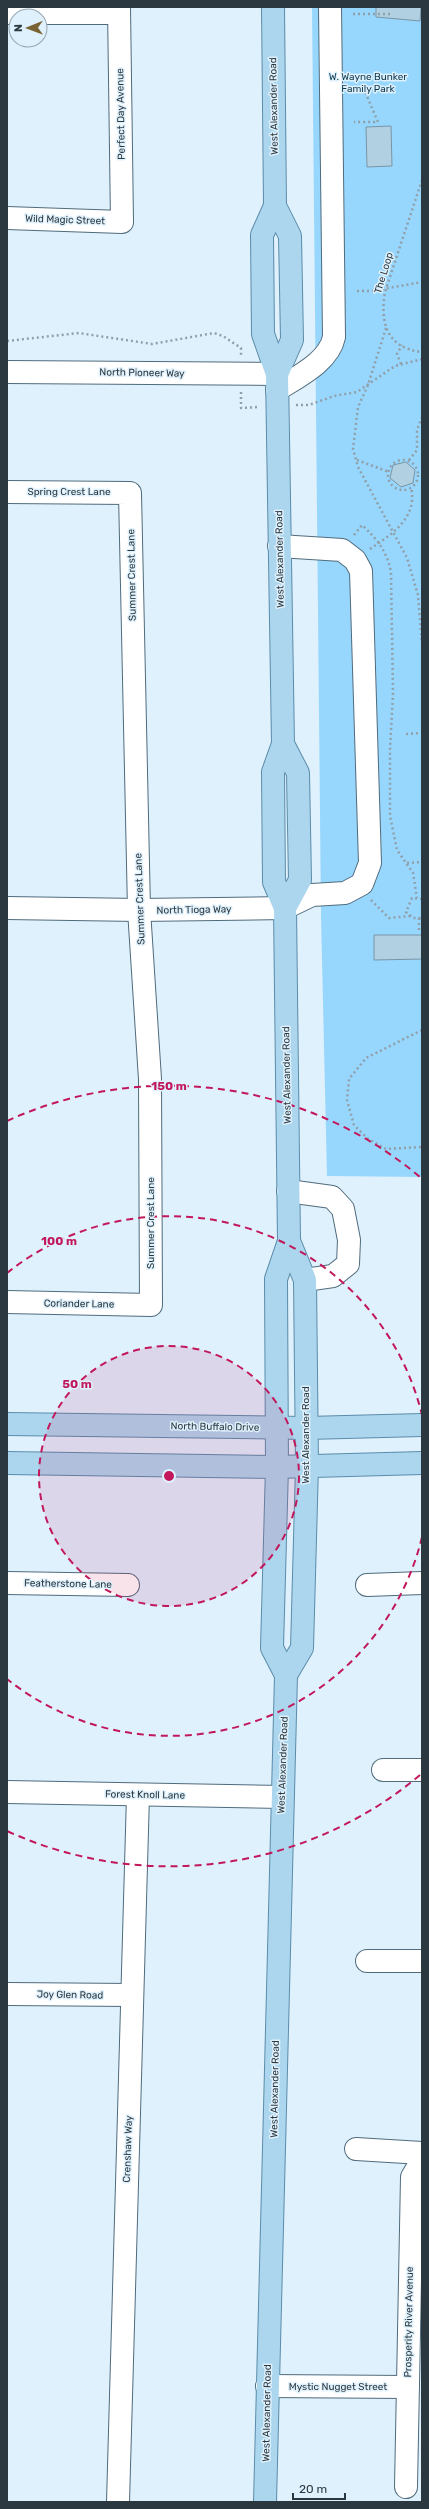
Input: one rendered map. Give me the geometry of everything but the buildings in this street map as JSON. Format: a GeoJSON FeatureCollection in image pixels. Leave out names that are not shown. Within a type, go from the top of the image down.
{"type":"FeatureCollection","features":[{"type":"Feature","properties":{"kind":"main road","name":"West Alexander Road"},"geometry":{"type":"LineString","coordinates":[[273,7],[275,206],[262,235],[263,334],[277,382],[284,744],[298,773],[300,880],[285,908],[289,1240],[276,1280],[277,1466],[272,1648],[286,1675]]}},
{"type":"Feature","properties":{"kind":"main road","name":"West Alexander Road"},"geometry":{"type":"LineString","coordinates":[[275,206],[290,236],[292,340],[277,382]]}},
{"type":"Feature","properties":{"kind":"main road","name":"West Alexander Road"},"geometry":{"type":"LineString","coordinates":[[264,2502],[286,1675],[302,1648],[307,1466],[305,1280],[289,1240]]}},
{"type":"Feature","properties":{"kind":"main road","name":"North Buffalo Drive"},"geometry":{"type":"LineString","coordinates":[[7,1424],[277,1428],[422,1426]]}},
{"type":"Feature","properties":{"kind":"main road"},"geometry":{"type":"LineString","coordinates":[[7,1463],[277,1466],[422,1463]]}},
{"type":"Feature","properties":{"kind":"street"},"geometry":{"type":"LineString","coordinates":[[277,382],[325,356],[332,347],[334,337],[330,7]]}},
{"type":"Feature","properties":{"kind":"street"},"geometry":{"type":"LineString","coordinates":[[7,13],[119,10]]}},
{"type":"Feature","properties":{"kind":"street","name":"Perfect Day Avenue"},"geometry":{"type":"LineString","coordinates":[[119,10],[122,222]]}},
{"type":"Feature","properties":{"kind":"street","name":"Wild Magic Street"},"geometry":{"type":"LineString","coordinates":[[7,218],[122,222]]}},
{"type":"Feature","properties":{"kind":"street","name":"North Pioneer Way"},"geometry":{"type":"LineString","coordinates":[[7,372],[277,382]]}},
{"type":"Feature","properties":{"kind":"street","name":"Spring Crest Lane"},"geometry":{"type":"LineString","coordinates":[[7,492],[130,493]]}},
{"type":"Feature","properties":{"kind":"street","name":"Summer Crest Lane"},"geometry":{"type":"LineString","coordinates":[[130,493],[139,910],[150,1079],[151,1305]]}},
{"type":"Feature","properties":{"kind":"street"},"geometry":{"type":"LineString","coordinates":[[279,546],[353,550],[361,571],[370,863],[362,884],[346,893],[312,895],[285,908]]}},
{"type":"Feature","properties":{"kind":"street","name":"North Tioga Way"},"geometry":{"type":"LineString","coordinates":[[7,908],[139,910],[285,908]]}},
{"type":"Feature","properties":{"kind":"street"},"geometry":{"type":"LineString","coordinates":[[288,1191],[332,1197],[343,1208],[349,1240],[348,1264],[333,1276],[305,1280]]}},
{"type":"Feature","properties":{"kind":"street","name":"Coriander Lane"},"geometry":{"type":"LineString","coordinates":[[7,1302],[151,1305]]}},
{"type":"Feature","properties":{"kind":"street","name":"Featherstone Lane"},"geometry":{"type":"LineString","coordinates":[[7,1583],[128,1585]]}},
{"type":"Feature","properties":{"kind":"street"},"geometry":{"type":"LineString","coordinates":[[367,1584],[422,1583]]}},
{"type":"Feature","properties":{"kind":"street"},"geometry":{"type":"LineString","coordinates":[[383,1770],[422,1770]]}},
{"type":"Feature","properties":{"kind":"street","name":"Forest Knoll Lane"},"geometry":{"type":"LineString","coordinates":[[7,1792],[282,1797]]}},
{"type":"Feature","properties":{"kind":"street","name":"Crenshaw Way"},"geometry":{"type":"LineString","coordinates":[[118,2502],[138,1795]]}},
{"type":"Feature","properties":{"kind":"street"},"geometry":{"type":"LineString","coordinates":[[367,1961],[422,1961]]}},
{"type":"Feature","properties":{"kind":"street","name":"Joy Glen Road"},"geometry":{"type":"LineString","coordinates":[[7,1994],[132,1996]]}},
{"type":"Feature","properties":{"kind":"street"},"geometry":{"type":"LineString","coordinates":[[356,2149],[422,2153]]}},
{"type":"Feature","properties":{"kind":"street","name":"Prosperity River Avenue"},"geometry":{"type":"LineString","coordinates":[[406,2487],[412,2177],[422,2160]]}},
{"type":"Feature","properties":{"kind":"street","name":"Mystic Nugget Street"},"geometry":{"type":"LineString","coordinates":[[268,2386],[408,2387]]}},
{"type":"Feature","properties":{"kind":"path"},"geometry":{"type":"LineString","coordinates":[[353,14],[393,14]]}},
{"type":"Feature","properties":{"kind":"path"},"geometry":{"type":"LineString","coordinates":[[354,88],[362,87],[378,122],[354,122]]}},
{"type":"Feature","properties":{"kind":"path","name":"The Loop"},"geometry":{"type":"LineString","coordinates":[[386,328],[383,307],[386,287],[422,180]]}},
{"type":"Feature","properties":{"kind":"path"},"geometry":{"type":"LineString","coordinates":[[357,291],[422,282]]}},
{"type":"Feature","properties":{"kind":"path"},"geometry":{"type":"LineString","coordinates":[[386,328],[389,336],[402,345],[422,352]]}},
{"type":"Feature","properties":{"kind":"path"},"geometry":{"type":"LineString","coordinates":[[386,328],[368,385],[358,407],[353,449],[368,488],[395,532],[407,558],[418,595],[422,644]]}},
{"type":"Feature","properties":{"kind":"path"},"geometry":{"type":"LineString","coordinates":[[400,364],[397,354],[402,345]]}},
{"type":"Feature","properties":{"kind":"path"},"geometry":{"type":"LineString","coordinates":[[408,460],[419,469],[416,485],[400,491],[388,480],[391,464],[408,460],[417,450],[417,430],[422,417]]}},
{"type":"Feature","properties":{"kind":"path"},"geometry":{"type":"LineString","coordinates":[[356,460],[389,472]]}},
{"type":"Feature","properties":{"kind":"path"},"geometry":{"type":"LineString","coordinates":[[353,550],[379,542],[395,532],[411,506],[413,496],[411,487]]}},
{"type":"Feature","properties":{"kind":"path"},"geometry":{"type":"LineString","coordinates":[[353,550],[362,525],[379,542],[388,558],[391,572],[393,694],[390,749],[390,816],[397,850],[413,873],[417,898]]}},
{"type":"Feature","properties":{"kind":"path"},"geometry":{"type":"LineString","coordinates":[[406,734],[422,733]]}},
{"type":"Feature","properties":{"kind":"path"},"geometry":{"type":"LineString","coordinates":[[406,863],[422,862]]}},
{"type":"Feature","properties":{"kind":"path"},"geometry":{"type":"LineString","coordinates":[[369,898],[389,918],[410,916],[412,918],[420,918],[419,931]]}},
{"type":"Feature","properties":{"kind":"path"},"geometry":{"type":"LineString","coordinates":[[410,916],[406,912],[412,898],[422,899]]}},
{"type":"Feature","properties":{"kind":"path"},"geometry":{"type":"LineString","coordinates":[[422,1030],[366,1058],[349,1079],[347,1100],[354,1125],[367,1138],[386,1149],[422,1147]]}},
{"type":"Feature","properties":{"kind":"green space","name":"W. Wayne Bunker Family Park"},"geometry":{"type":"Polygon","coordinates":[[[312,7],[422,7],[422,1177],[327,1176],[321,916],[312,7]]]}}]}
